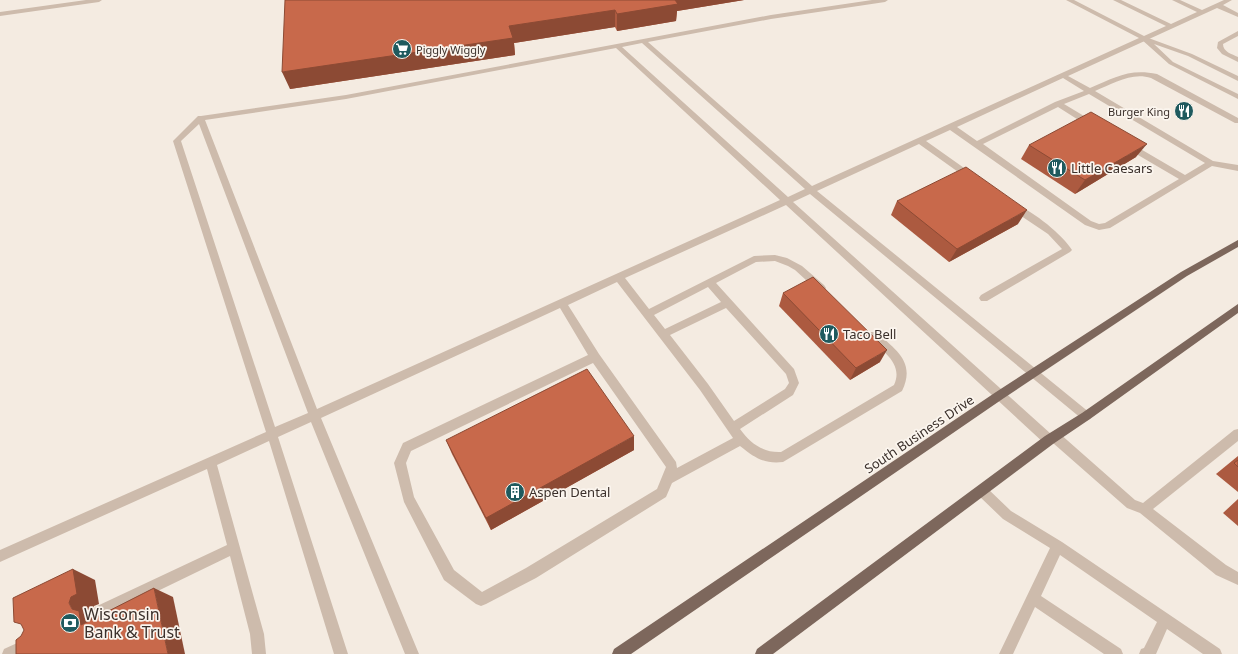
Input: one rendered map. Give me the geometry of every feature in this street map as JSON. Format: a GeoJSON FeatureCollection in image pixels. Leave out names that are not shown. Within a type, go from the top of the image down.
{"type":"FeatureCollection","features":[{"type":"Feature","properties":{"kind":"main road","name":"South Business Drive"},"geometry":{"type":"LineString","coordinates":[[619,654],[1000,395],[1184,274],[1238,243]]}},
{"type":"Feature","properties":{"kind":"main road"},"geometry":{"type":"LineString","coordinates":[[762,654],[1052,439],[1238,308]]}},
{"type":"Feature","properties":{"kind":"street"},"geometry":{"type":"LineString","coordinates":[[0,14],[99,0]]}},
{"type":"Feature","properties":{"kind":"street"},"geometry":{"type":"LineString","coordinates":[[341,654],[272,434],[177,141],[201,118],[346,97],[771,17],[885,0]]}},
{"type":"Feature","properties":{"kind":"street"},"geometry":{"type":"LineString","coordinates":[[1069,0],[1143,38],[1190,55],[1238,79]]}},
{"type":"Feature","properties":{"kind":"street"},"geometry":{"type":"LineString","coordinates":[[1116,0],[1171,26]]}},
{"type":"Feature","properties":{"kind":"street"},"geometry":{"type":"LineString","coordinates":[[1175,0],[1202,12]]}},
{"type":"Feature","properties":{"kind":"street"},"geometry":{"type":"LineString","coordinates":[[0,556],[211,462],[1228,0]]}},
{"type":"Feature","properties":{"kind":"street"},"geometry":{"type":"LineString","coordinates":[[1217,6],[1238,15]]}},
{"type":"Feature","properties":{"kind":"street"},"geometry":{"type":"LineString","coordinates":[[1238,33],[1220,43],[1220,48],[1224,53],[1238,60]]}},
{"type":"Feature","properties":{"kind":"street"},"geometry":{"type":"LineString","coordinates":[[1143,38],[1171,63],[1238,97]]}},
{"type":"Feature","properties":{"kind":"street"},"geometry":{"type":"LineString","coordinates":[[643,41],[810,189],[1086,416]]}},
{"type":"Feature","properties":{"kind":"street"},"geometry":{"type":"LineString","coordinates":[[618,46],[1000,395],[1131,504],[1144,508],[1221,570],[1238,579]]}},
{"type":"Feature","properties":{"kind":"street"},"geometry":{"type":"LineString","coordinates":[[977,144],[1058,104],[1131,74],[1146,74],[1154,76],[1238,121]]}},
{"type":"Feature","properties":{"kind":"street"},"geometry":{"type":"LineString","coordinates":[[1062,75],[1211,162],[1238,168]]}},
{"type":"Feature","properties":{"kind":"street"},"geometry":{"type":"LineString","coordinates":[[1058,104],[1098,127]]}},
{"type":"Feature","properties":{"kind":"street"},"geometry":{"type":"LineString","coordinates":[[201,118],[314,415],[412,654]]}},
{"type":"Feature","properties":{"kind":"street"},"geometry":{"type":"LineString","coordinates":[[950,126],[1088,223],[1099,227],[1107,226],[1211,162]]}},
{"type":"Feature","properties":{"kind":"street"},"geometry":{"type":"LineString","coordinates":[[919,140],[959,173],[982,184]]}},
{"type":"Feature","properties":{"kind":"street"},"geometry":{"type":"LineString","coordinates":[[1124,143],[1184,178]]}},
{"type":"Feature","properties":{"kind":"street"},"geometry":{"type":"LineString","coordinates":[[984,298],[1067,250],[1065,244],[1058,237],[1007,202]]}},
{"type":"Feature","properties":{"kind":"street"},"geometry":{"type":"LineString","coordinates":[[647,314],[754,259],[766,257],[782,258],[798,267],[827,294]]}},
{"type":"Feature","properties":{"kind":"street"},"geometry":{"type":"LineString","coordinates":[[618,276],[741,440],[754,452],[770,458],[783,457],[898,388],[904,380],[903,369],[896,358],[862,326]]}},
{"type":"Feature","properties":{"kind":"street"},"geometry":{"type":"LineString","coordinates":[[709,282],[790,372],[794,383],[789,392],[732,427]]}},
{"type":"Feature","properties":{"kind":"street"},"geometry":{"type":"LineString","coordinates":[[561,302],[596,357],[672,466],[662,493],[531,573],[481,599],[449,575],[408,498],[400,463],[407,447],[596,357]]}},
{"type":"Feature","properties":{"kind":"street"},"geometry":{"type":"LineString","coordinates":[[663,334],[727,303]]}},
{"type":"Feature","properties":{"kind":"street"},"geometry":{"type":"LineString","coordinates":[[1144,508],[1238,434]]}},
{"type":"Feature","properties":{"kind":"street"},"geometry":{"type":"LineString","coordinates":[[667,478],[741,440]]}},
{"type":"Feature","properties":{"kind":"street"},"geometry":{"type":"LineString","coordinates":[[211,462],[257,634],[259,654]]}},
{"type":"Feature","properties":{"kind":"street"},"geometry":{"type":"LineString","coordinates":[[982,490],[1007,515],[1058,546],[1215,654]]}},
{"type":"Feature","properties":{"kind":"street"},"geometry":{"type":"LineString","coordinates":[[1006,654],[1058,546]]}},
{"type":"Feature","properties":{"kind":"street"},"geometry":{"type":"LineString","coordinates":[[100,612],[234,548]]}},
{"type":"Feature","properties":{"kind":"street"},"geometry":{"type":"LineString","coordinates":[[1033,598],[1116,654]]}},
{"type":"Feature","properties":{"kind":"street"},"geometry":{"type":"LineString","coordinates":[[1146,654],[1149,652],[1165,619]]}},
{"type":"Feature","properties":{"kind":"street"},"geometry":{"type":"LineString","coordinates":[[9,654],[40,639]]}},
{"type":"Feature","properties":{"kind":"building","name":"Piggly Wiggly"},"geometry":{"type":"Polygon","coordinates":[[[285,0],[675,0],[678,4],[617,14],[615,10],[509,26],[513,38],[282,72],[285,0]]]}},
{"type":"Feature","properties":{"kind":"building"},"geometry":{"type":"Polygon","coordinates":[[[1091,112],[1147,144],[1085,180],[1029,145],[1091,112]]]}},
{"type":"Feature","properties":{"kind":"building"},"geometry":{"type":"Polygon","coordinates":[[[966,167],[1027,210],[957,249],[897,201],[966,167]]]}},
{"type":"Feature","properties":{"kind":"building"},"geometry":{"type":"Polygon","coordinates":[[[813,277],[887,350],[856,368],[783,293],[813,277]]]}},
{"type":"Feature","properties":{"kind":"building","name":"Aspen Dental"},"geometry":{"type":"Polygon","coordinates":[[[587,369],[634,436],[486,518],[446,440],[587,369]]]}},
{"type":"Feature","properties":{"kind":"building"},"geometry":{"type":"Polygon","coordinates":[[[1238,460],[1238,467],[1234,463],[1238,460]]]}},
{"type":"Feature","properties":{"kind":"building","name":"Wisconsin Bank & Trust"},"geometry":{"type":"Polygon","coordinates":[[[73,569],[77,594],[71,597],[69,603],[72,609],[79,611],[81,625],[154,588],[168,654],[16,654],[16,640],[21,636],[24,630],[21,624],[14,622],[13,598],[73,569]]]}},
{"type":"Feature","properties":{"kind":"place","name":"Piggly Wiggly"},"geometry":{"type":"Point","coordinates":[402,49]}},
{"type":"Feature","properties":{"kind":"place","name":"Burger King"},"geometry":{"type":"Point","coordinates":[1184,111]}},
{"type":"Feature","properties":{"kind":"place","name":"Little Caesars"},"geometry":{"type":"Point","coordinates":[1057,168]}},
{"type":"Feature","properties":{"kind":"place","name":"Taco Bell"},"geometry":{"type":"Point","coordinates":[829,334]}},
{"type":"Feature","properties":{"kind":"place","name":"Aspen Dental"},"geometry":{"type":"Point","coordinates":[515,492]}},
{"type":"Feature","properties":{"kind":"place","name":"Wisconsin Bank & Trust"},"geometry":{"type":"Point","coordinates":[70,623]}}]}
